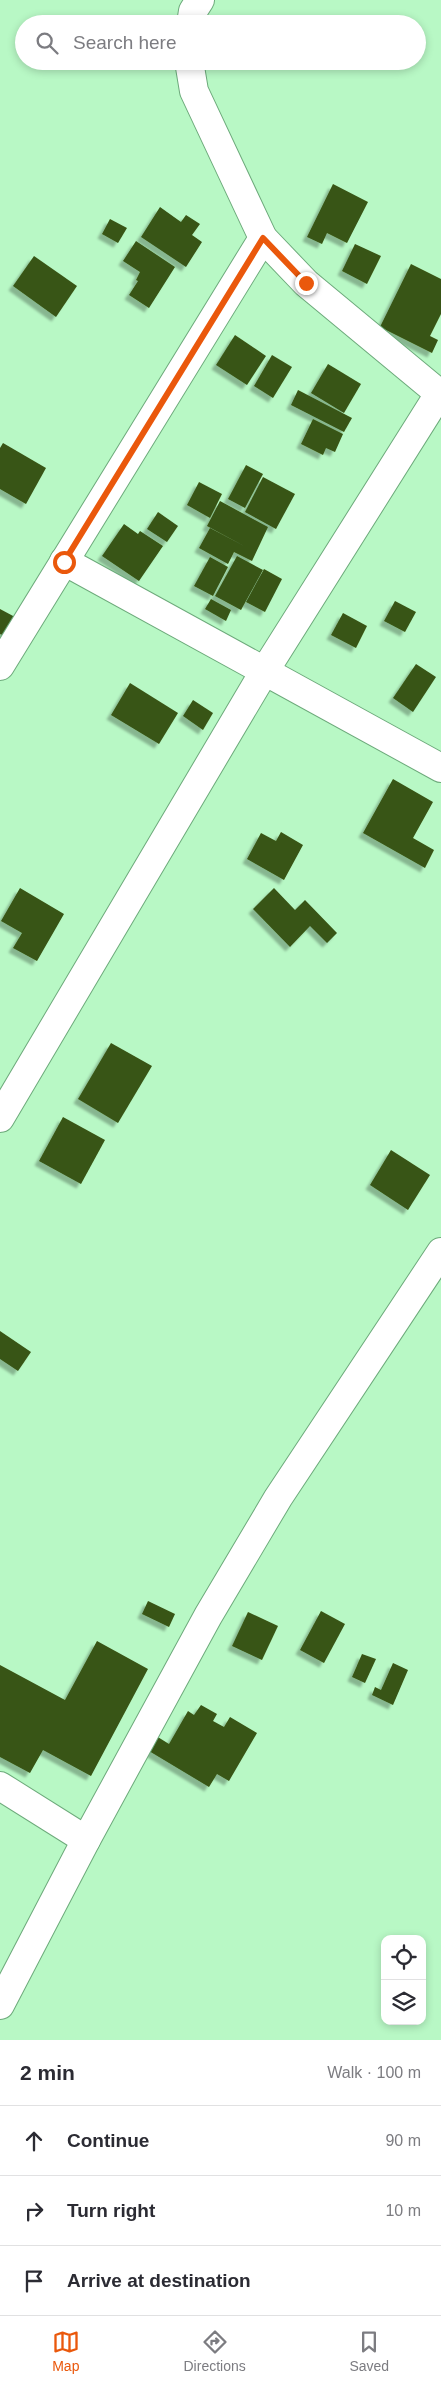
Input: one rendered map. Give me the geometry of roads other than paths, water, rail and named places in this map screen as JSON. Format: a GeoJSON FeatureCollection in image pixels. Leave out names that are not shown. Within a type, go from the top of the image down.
{"type":"FeatureCollection","features":[{"type":"Feature","properties":{"kind":"street"},"geometry":{"type":"LineString","coordinates":[[192,15],[200,0]]}},
{"type":"Feature","properties":{"kind":"street"},"geometry":{"type":"LineString","coordinates":[[0,1118],[264,672],[440,395],[306,283],[263,238],[194,91],[190,70]]}},
{"type":"Feature","properties":{"kind":"street"},"geometry":{"type":"LineString","coordinates":[[0,666],[263,238]]}},
{"type":"Feature","properties":{"kind":"street"},"geometry":{"type":"LineString","coordinates":[[64,562],[441,768]]}},
{"type":"Feature","properties":{"kind":"street"},"geometry":{"type":"LineString","coordinates":[[0,2006],[86,1840],[208,1616],[273,1507],[441,1252]]}},
{"type":"Feature","properties":{"kind":"street"},"geometry":{"type":"LineString","coordinates":[[0,1786],[86,1840]]}}]}
